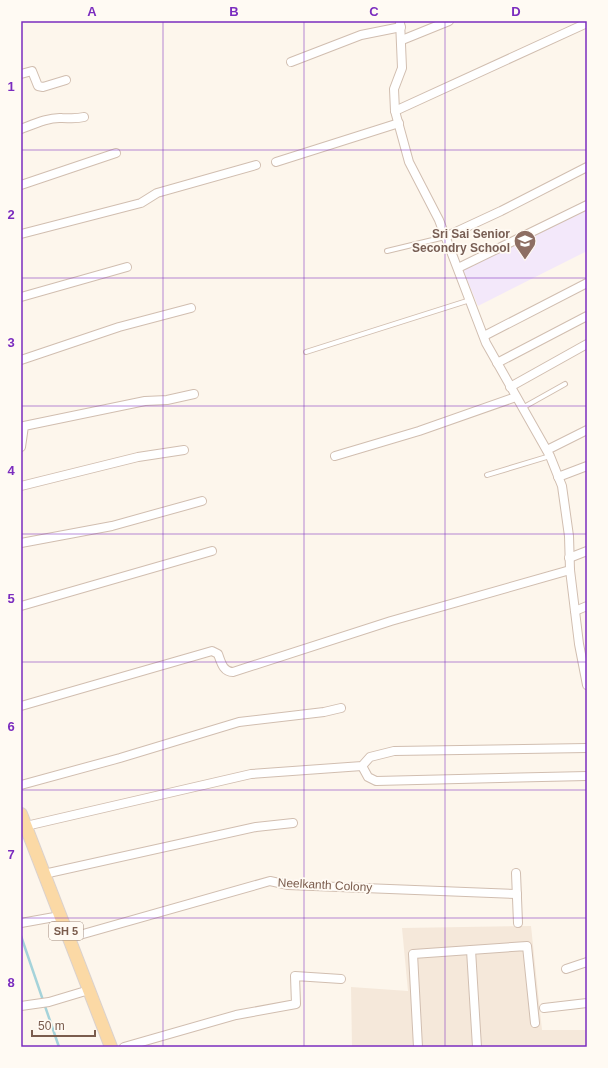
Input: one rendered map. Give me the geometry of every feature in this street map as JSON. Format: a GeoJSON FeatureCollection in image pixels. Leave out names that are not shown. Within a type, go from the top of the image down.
{"type":"FeatureCollection","features":[{"type":"Feature","properties":{"kind":"main road","name":"SH 5"},"geometry":{"type":"LineString","coordinates":[[21,814],[111,1047]]}},
{"type":"Feature","properties":{"kind":"street"},"geometry":{"type":"LineString","coordinates":[[402,40],[449,21]]}},
{"type":"Feature","properties":{"kind":"street"},"geometry":{"type":"LineString","coordinates":[[395,111],[587,23]]}},
{"type":"Feature","properties":{"kind":"street"},"geometry":{"type":"LineString","coordinates":[[291,62],[361,35],[401,24],[402,68],[394,88],[395,111],[409,162],[445,237],[484,336],[510,388],[524,407],[548,453],[562,486],[569,536],[570,570],[579,644],[587,684]]}},
{"type":"Feature","properties":{"kind":"street"},"geometry":{"type":"LineString","coordinates":[[21,74],[32,71],[38,86],[43,87],[66,80]]}},
{"type":"Feature","properties":{"kind":"street"},"geometry":{"type":"LineString","coordinates":[[21,128],[42,121],[62,118],[70,120],[84,117]]}},
{"type":"Feature","properties":{"kind":"street"},"geometry":{"type":"LineString","coordinates":[[276,162],[399,124]]}},
{"type":"Feature","properties":{"kind":"street"},"geometry":{"type":"LineString","coordinates":[[21,185],[116,153]]}},
{"type":"Feature","properties":{"kind":"street"},"geometry":{"type":"LineString","coordinates":[[21,234],[141,203],[157,194],[256,166]]}},
{"type":"Feature","properties":{"kind":"street"},"geometry":{"type":"LineString","coordinates":[[445,237],[501,211],[587,167]]}},
{"type":"Feature","properties":{"kind":"street"},"geometry":{"type":"LineString","coordinates":[[458,268],[587,205]]}},
{"type":"Feature","properties":{"kind":"street"},"geometry":{"type":"LineString","coordinates":[[21,297],[127,267]]}},
{"type":"Feature","properties":{"kind":"street"},"geometry":{"type":"LineString","coordinates":[[484,336],[587,283]]}},
{"type":"Feature","properties":{"kind":"street"},"geometry":{"type":"LineString","coordinates":[[21,360],[119,327],[191,308]]}},
{"type":"Feature","properties":{"kind":"street"},"geometry":{"type":"LineString","coordinates":[[497,363],[587,316]]}},
{"type":"Feature","properties":{"kind":"street"},"geometry":{"type":"LineString","coordinates":[[510,388],[587,344]]}},
{"type":"Feature","properties":{"kind":"street"},"geometry":{"type":"LineString","coordinates":[[21,447],[23,426],[145,400],[167,400],[194,394]]}},
{"type":"Feature","properties":{"kind":"street"},"geometry":{"type":"LineString","coordinates":[[335,456],[419,431],[516,397]]}},
{"type":"Feature","properties":{"kind":"street"},"geometry":{"type":"LineString","coordinates":[[548,453],[587,430]]}},
{"type":"Feature","properties":{"kind":"street"},"geometry":{"type":"LineString","coordinates":[[21,486],[138,457],[184,450]]}},
{"type":"Feature","properties":{"kind":"street"},"geometry":{"type":"LineString","coordinates":[[558,477],[587,466]]}},
{"type":"Feature","properties":{"kind":"street"},"geometry":{"type":"LineString","coordinates":[[21,543],[112,526],[202,501]]}},
{"type":"Feature","properties":{"kind":"street"},"geometry":{"type":"LineString","coordinates":[[21,606],[212,550]]}},
{"type":"Feature","properties":{"kind":"street"},"geometry":{"type":"LineString","coordinates":[[570,558],[587,551]]}},
{"type":"Feature","properties":{"kind":"street"},"geometry":{"type":"LineString","coordinates":[[21,706],[212,651],[218,654],[224,669],[228,672],[233,672],[391,621],[570,570]]}},
{"type":"Feature","properties":{"kind":"street"},"geometry":{"type":"LineString","coordinates":[[575,611],[587,606]]}},
{"type":"Feature","properties":{"kind":"street"},"geometry":{"type":"LineString","coordinates":[[579,644],[587,640]]}},
{"type":"Feature","properties":{"kind":"street"},"geometry":{"type":"LineString","coordinates":[[21,785],[120,758],[239,722],[324,712],[341,708]]}},
{"type":"Feature","properties":{"kind":"street"},"geometry":{"type":"LineString","coordinates":[[26,826],[251,774],[362,766],[370,757],[394,751],[587,748]]}},
{"type":"Feature","properties":{"kind":"street"},"geometry":{"type":"LineString","coordinates":[[362,766],[368,777],[376,781],[587,776]]}},
{"type":"Feature","properties":{"kind":"street"},"geometry":{"type":"LineString","coordinates":[[44,874],[256,827],[293,824]]}},
{"type":"Feature","properties":{"kind":"street"},"geometry":{"type":"LineString","coordinates":[[516,873],[518,923]]}},
{"type":"Feature","properties":{"kind":"street","name":"Neelkanth Colony"},"geometry":{"type":"LineString","coordinates":[[69,938],[270,881],[288,885],[517,894]]}},
{"type":"Feature","properties":{"kind":"street"},"geometry":{"type":"LineString","coordinates":[[21,923],[60,916]]}},
{"type":"Feature","properties":{"kind":"street"},"geometry":{"type":"LineString","coordinates":[[418,1047],[413,954],[527,946],[535,1023]]}},
{"type":"Feature","properties":{"kind":"street"},"geometry":{"type":"LineString","coordinates":[[471,950],[477,1047]]}},
{"type":"Feature","properties":{"kind":"street"},"geometry":{"type":"LineString","coordinates":[[566,969],[587,962]]}},
{"type":"Feature","properties":{"kind":"street"},"geometry":{"type":"LineString","coordinates":[[124,1047],[236,1015],[296,1004],[295,976],[341,979]]}},
{"type":"Feature","properties":{"kind":"street"},"geometry":{"type":"LineString","coordinates":[[21,1006],[49,1002],[89,990]]}},
{"type":"Feature","properties":{"kind":"street"},"geometry":{"type":"LineString","coordinates":[[544,1008],[587,1003]]}},
{"type":"Feature","properties":{"kind":"lane"},"geometry":{"type":"LineString","coordinates":[[388,251],[445,237]]}},
{"type":"Feature","properties":{"kind":"lane"},"geometry":{"type":"LineString","coordinates":[[306,352],[470,300]]}},
{"type":"Feature","properties":{"kind":"lane"},"geometry":{"type":"LineString","coordinates":[[524,407],[565,384]]}},
{"type":"Feature","properties":{"kind":"lane"},"geometry":{"type":"LineString","coordinates":[[487,475],[548,453]]}},
{"type":"Feature","properties":{"kind":"shaded area","name":"Sri Sai Senior Secondry School"},"geometry":{"type":"Polygon","coordinates":[[[587,210],[587,251],[478,306],[463,270],[587,210]]]}},
{"type":"Feature","properties":{"kind":"shaded area"},"geometry":{"type":"Polygon","coordinates":[[[531,926],[542,1030],[587,1030],[587,1047],[352,1047],[351,987],[408,991],[402,928],[531,926]]]}},
{"type":"Feature","properties":{"kind":"waterway"},"geometry":{"type":"LineString","coordinates":[[21,936],[59,1047]]}},
{"type":"Feature","properties":{"kind":"place","name":"Sri Sai Senior Secondry School"},"geometry":{"type":"Point","coordinates":[525,260]}}]}
